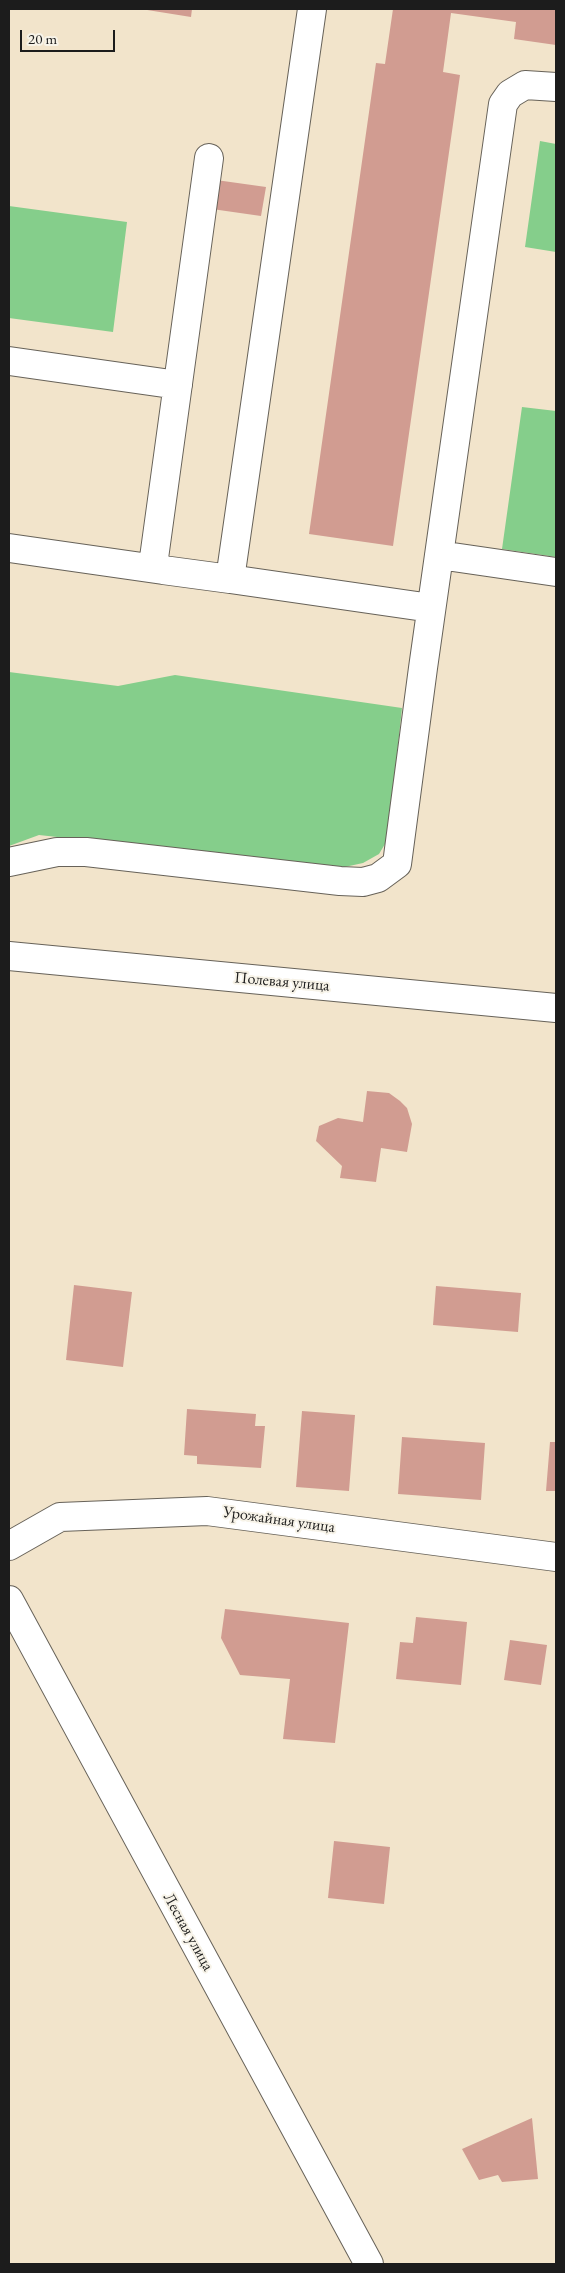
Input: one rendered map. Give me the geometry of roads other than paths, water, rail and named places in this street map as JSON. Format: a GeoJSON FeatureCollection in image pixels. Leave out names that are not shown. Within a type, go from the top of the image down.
{"type":"FeatureCollection","features":[{"type":"Feature","properties":{"kind":"street"},"geometry":{"type":"LineString","coordinates":[[230,579],[312,9]]}},
{"type":"Feature","properties":{"kind":"street"},"geometry":{"type":"LineString","coordinates":[[9,862],[57,852],[86,852],[340,882],[363,882],[378,878],[397,864],[431,608],[503,104],[510,94],[525,85],[556,87]]}},
{"type":"Feature","properties":{"kind":"street"},"geometry":{"type":"LineString","coordinates":[[163,570],[157,565],[154,558],[209,158]]}},
{"type":"Feature","properties":{"kind":"street"},"geometry":{"type":"LineString","coordinates":[[9,361],[178,385]]}},
{"type":"Feature","properties":{"kind":"street"},"geometry":{"type":"LineString","coordinates":[[9,548],[431,608]]}},
{"type":"Feature","properties":{"kind":"street"},"geometry":{"type":"LineString","coordinates":[[439,555],[556,572]]}},
{"type":"Feature","properties":{"kind":"street","name":"Полевая улица"},"geometry":{"type":"LineString","coordinates":[[9,956],[556,1008]]}},
{"type":"Feature","properties":{"kind":"street","name":"Урожайная улица"},"geometry":{"type":"LineString","coordinates":[[9,1546],[60,1517],[207,1511],[556,1557]]}},
{"type":"Feature","properties":{"kind":"street","name":"Лесная улица"},"geometry":{"type":"LineString","coordinates":[[9,1600],[368,2264]]}}]}
